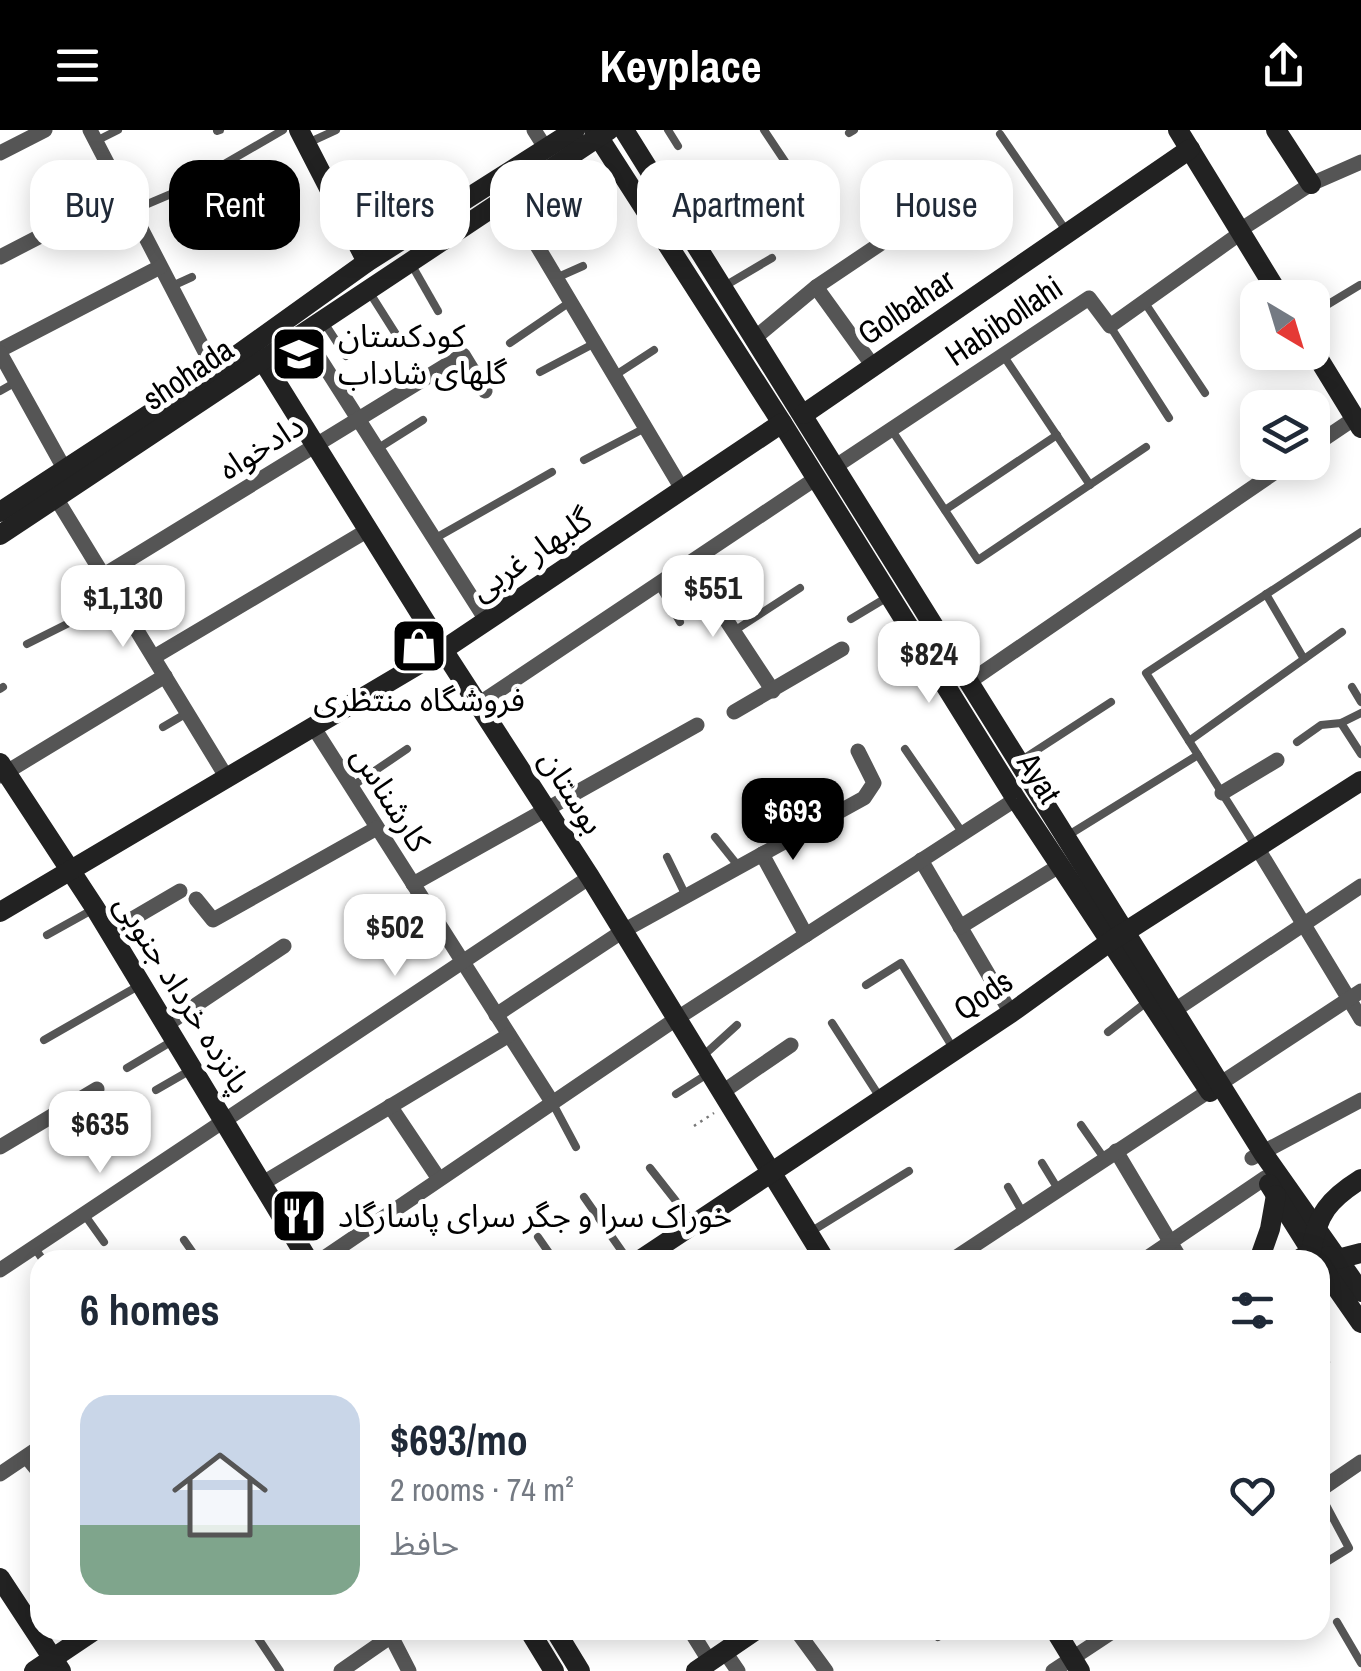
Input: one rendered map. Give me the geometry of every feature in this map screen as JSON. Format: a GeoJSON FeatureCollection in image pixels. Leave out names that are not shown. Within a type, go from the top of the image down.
{"type":"FeatureCollection","features":[{"type":"Feature","properties":{"kind":"street"},"geometry":{"type":"LineString","coordinates":[[0,153],[46,130]]}},
{"type":"Feature","properties":{"kind":"street"},"geometry":{"type":"LineString","coordinates":[[534,130],[546,149]]}},
{"type":"Feature","properties":{"kind":"street","name":"shohada"},"geometry":{"type":"LineString","coordinates":[[0,512],[215,371],[368,262],[575,130]]}},
{"type":"Feature","properties":{"kind":"street","name":"Ayat"},"geometry":{"type":"LineString","coordinates":[[624,130],[644,160]]}},
{"type":"Feature","properties":{"kind":"street"},"geometry":{"type":"LineString","coordinates":[[1178,130],[1271,280]]}},
{"type":"Feature","properties":{"kind":"street"},"geometry":{"type":"LineString","coordinates":[[1276,130],[1311,184]]}},
{"type":"Feature","properties":{"kind":"street","name":"shohada"},"geometry":{"type":"LineString","coordinates":[[561,160],[601,132]]}},
{"type":"Feature","properties":{"kind":"street","name":"Ayat"},"geometry":{"type":"LineString","coordinates":[[601,132],[637,193]]}},
{"type":"Feature","properties":{"kind":"street"},"geometry":{"type":"LineString","coordinates":[[93,136],[105,160]]}},
{"type":"Feature","properties":{"kind":"street"},"geometry":{"type":"LineString","coordinates":[[302,137],[368,262],[374,286]]}},
{"type":"Feature","properties":{"kind":"street","name":"Golbahar"},"geometry":{"type":"LineString","coordinates":[[804,414],[1190,150]]}},
{"type":"Feature","properties":{"kind":"street","name":"Habibollahi"},"geometry":{"type":"LineString","coordinates":[[836,466],[1089,298],[1110,326],[1311,184],[1361,162]]}},
{"type":"Feature","properties":{"kind":"street","name":"shohada"},"geometry":{"type":"LineString","coordinates":[[0,535],[490,209]]}},
{"type":"Feature","properties":{"kind":"street"},"geometry":{"type":"LineString","coordinates":[[0,257],[30,242]]}},
{"type":"Feature","properties":{"kind":"street"},"geometry":{"type":"LineString","coordinates":[[149,246],[215,371]]}},
{"type":"Feature","properties":{"kind":"street"},"geometry":{"type":"LineString","coordinates":[[539,250],[682,489]]}},
{"type":"Feature","properties":{"kind":"street","name":"Ayat"},"geometry":{"type":"LineString","coordinates":[[672,250],[1059,866],[1119,936],[1169,1014],[1312,1250]]}},
{"type":"Feature","properties":{"kind":"street","name":"Ayat"},"geometry":{"type":"LineString","coordinates":[[702,250],[1067,836],[1151,999],[1169,1014]]}},
{"type":"Feature","properties":{"kind":"street"},"geometry":{"type":"LineString","coordinates":[[756,338],[816,287],[871,250]]}},
{"type":"Feature","properties":{"kind":"street"},"geometry":{"type":"LineString","coordinates":[[65,470],[0,352],[160,267]]}},
{"type":"Feature","properties":{"kind":"street"},"geometry":{"type":"LineString","coordinates":[[816,287],[873,366]]}},
{"type":"Feature","properties":{"kind":"street"},"geometry":{"type":"LineString","coordinates":[[313,348],[486,620]]}},
{"type":"Feature","properties":{"kind":"street","name":"دادخواه"},"geometry":{"type":"LineString","coordinates":[[104,576],[463,355],[485,391]]}},
{"type":"Feature","properties":{"kind":"street","name":"بوستان"},"geometry":{"type":"LineString","coordinates":[[263,361],[442,650],[590,877],[818,1250]]}},
{"type":"Feature","properties":{"kind":"street"},"geometry":{"type":"LineString","coordinates":[[1327,370],[1358,417],[1330,436]]}},
{"type":"Feature","properties":{"kind":"street","name":"گلبهار غربی"},"geometry":{"type":"LineString","coordinates":[[0,912],[442,650],[782,424]]}},
{"type":"Feature","properties":{"kind":"street"},"geometry":{"type":"LineString","coordinates":[[480,703],[815,479]]}},
{"type":"Feature","properties":{"kind":"street"},"geometry":{"type":"LineString","coordinates":[[970,682],[1264,480]]}},
{"type":"Feature","properties":{"kind":"street"},"geometry":{"type":"LineString","coordinates":[[56,498],[228,778]]}},
{"type":"Feature","properties":{"kind":"street"},"geometry":{"type":"LineString","coordinates":[[154,658],[368,530]]}},
{"type":"Feature","properties":{"kind":"street"},"geometry":{"type":"LineString","coordinates":[[690,564],[773,691]]}},
{"type":"Feature","properties":{"kind":"street"},"geometry":{"type":"LineString","coordinates":[[734,712],[842,649]]}},
{"type":"Feature","properties":{"kind":"street"},"geometry":{"type":"LineString","coordinates":[[2,770],[165,676]]}},
{"type":"Feature","properties":{"kind":"street"},"geometry":{"type":"LineString","coordinates":[[416,889],[546,807],[697,725]]}},
{"type":"Feature","properties":{"kind":"street","name":"کارشناس"},"geometry":{"type":"LineString","coordinates":[[314,728],[552,1102]]}},
{"type":"Feature","properties":{"kind":"street"},"geometry":{"type":"LineString","coordinates":[[496,1015],[623,931],[864,798],[874,782],[858,751]]}},
{"type":"Feature","properties":{"kind":"street"},"geometry":{"type":"LineString","coordinates":[[1222,793],[1277,760]]}},
{"type":"Feature","properties":{"kind":"street","name":"پانزده خرداد جنوبی"},"geometry":{"type":"LineString","coordinates":[[2,770],[96,908],[302,1250]]}},
{"type":"Feature","properties":{"kind":"street","name":"Qods"},"geometry":{"type":"LineString","coordinates":[[655,1250],[1011,1013],[1119,936],[1361,781]]}},
{"type":"Feature","properties":{"kind":"street"},"geometry":{"type":"LineString","coordinates":[[336,1250],[676,1019],[1016,799]]}},
{"type":"Feature","properties":{"kind":"street"},"geometry":{"type":"LineString","coordinates":[[196,898],[213,920],[377,828]]}},
{"type":"Feature","properties":{"kind":"street"},"geometry":{"type":"LineString","coordinates":[[1258,849],[1304,925],[1355,995],[1361,1019]]}},
{"type":"Feature","properties":{"kind":"street"},"geometry":{"type":"LineString","coordinates":[[762,854],[806,935]]}},
{"type":"Feature","properties":{"kind":"street"},"geometry":{"type":"LineString","coordinates":[[922,860],[1011,1013]]}},
{"type":"Feature","properties":{"kind":"street"},"geometry":{"type":"LineString","coordinates":[[960,926],[1059,866]]}},
{"type":"Feature","properties":{"kind":"street"},"geometry":{"type":"LineString","coordinates":[[43,1250],[84,1214],[590,877]]}},
{"type":"Feature","properties":{"kind":"street"},"geometry":{"type":"LineString","coordinates":[[1169,1014],[1361,886]]}},
{"type":"Feature","properties":{"kind":"street"},"geometry":{"type":"LineString","coordinates":[[110,932],[180,890]]}},
{"type":"Feature","properties":{"kind":"street"},"geometry":{"type":"LineString","coordinates":[[170,1032],[284,946]]}},
{"type":"Feature","properties":{"kind":"street"},"geometry":{"type":"LineString","coordinates":[[967,1250],[1355,995]]}},
{"type":"Feature","properties":{"kind":"street"},"geometry":{"type":"LineString","coordinates":[[263,1184],[509,1034]]}},
{"type":"Feature","properties":{"kind":"street"},"geometry":{"type":"LineString","coordinates":[[725,1099],[791,1044]]}},
{"type":"Feature","properties":{"kind":"street"},"geometry":{"type":"LineString","coordinates":[[0,1147],[97,1088]]}},
{"type":"Feature","properties":{"kind":"street"},"geometry":{"type":"LineString","coordinates":[[1258,1156],[1361,1100]]}},
{"type":"Feature","properties":{"kind":"street"},"geometry":{"type":"LineString","coordinates":[[390,1106],[440,1179]]}},
{"type":"Feature","properties":{"kind":"street"},"geometry":{"type":"LineString","coordinates":[[1110,1155],[1175,1250]]}},
{"type":"Feature","properties":{"kind":"street"},"geometry":{"type":"LineString","coordinates":[[1316,1250],[1315,1226],[1335,1199],[1361,1179]]}},
{"type":"Feature","properties":{"kind":"street"},"geometry":{"type":"LineString","coordinates":[[1262,1250],[1276,1188]]}},
{"type":"Feature","properties":{"kind":"street"},"geometry":{"type":"LineString","coordinates":[[1158,1250],[1276,1188],[1302,1197],[1335,1199]]}},
{"type":"Feature","properties":{"kind":"street","name":"Ayat"},"geometry":{"type":"LineString","coordinates":[[1276,1188],[1315,1226]]}},
{"type":"Feature","properties":{"kind":"street"},"geometry":{"type":"LineString","coordinates":[[1330,1257],[1361,1253]]}},
{"type":"Feature","properties":{"kind":"street"},"geometry":{"type":"LineString","coordinates":[[0,1270],[30,1257]]}},
{"type":"Feature","properties":{"kind":"street"},"geometry":{"type":"LineString","coordinates":[[1330,1269],[1361,1292]]}},
{"type":"Feature","properties":{"kind":"street"},"geometry":{"type":"LineString","coordinates":[[1330,1278],[1361,1324]]}},
{"type":"Feature","properties":{"kind":"street"},"geometry":{"type":"LineString","coordinates":[[0,1474],[30,1453]]}},
{"type":"Feature","properties":{"kind":"street"},"geometry":{"type":"LineString","coordinates":[[1330,1485],[1361,1462]]}},
{"type":"Feature","properties":{"kind":"street"},"geometry":{"type":"LineString","coordinates":[[1,1582],[30,1626]]}},
{"type":"Feature","properties":{"kind":"street"},"geometry":{"type":"LineString","coordinates":[[39,1640],[56,1665]]}},
{"type":"Feature","properties":{"kind":"street"},"geometry":{"type":"LineString","coordinates":[[34,1671],[56,1665],[82,1640]]}},
{"type":"Feature","properties":{"kind":"street"},"geometry":{"type":"LineString","coordinates":[[341,1671],[385,1640]]}},
{"type":"Feature","properties":{"kind":"street"},"geometry":{"type":"LineString","coordinates":[[398,1640],[410,1671]]}},
{"type":"Feature","properties":{"kind":"street"},"geometry":{"type":"LineString","coordinates":[[535,1640],[554,1671]]}},
{"type":"Feature","properties":{"kind":"street"},"geometry":{"type":"LineString","coordinates":[[560,1640],[580,1671]]}},
{"type":"Feature","properties":{"kind":"street"},"geometry":{"type":"LineString","coordinates":[[696,1640],[710,1662],[738,1671]]}},
{"type":"Feature","properties":{"kind":"street"},"geometry":{"type":"LineString","coordinates":[[710,1662],[742,1640]]}},
{"type":"Feature","properties":{"kind":"street"},"geometry":{"type":"LineString","coordinates":[[803,1640],[826,1671]]}},
{"type":"Feature","properties":{"kind":"street"},"geometry":{"type":"LineString","coordinates":[[1061,1640],[1076,1665]]}},
{"type":"Feature","properties":{"kind":"street"},"geometry":{"type":"LineString","coordinates":[[1053,1671],[1076,1665],[1104,1640]]}},
{"type":"Feature","properties":{"kind":"lane"},"geometry":{"type":"LineString","coordinates":[[93,136],[118,130]]}},
{"type":"Feature","properties":{"kind":"lane"},"geometry":{"type":"LineString","coordinates":[[231,160],[282,130]]}},
{"type":"Feature","properties":{"kind":"lane"},"geometry":{"type":"LineString","coordinates":[[302,137],[336,130]]}},
{"type":"Feature","properties":{"kind":"lane"},"geometry":{"type":"LineString","coordinates":[[668,130],[678,146]]}},
{"type":"Feature","properties":{"kind":"lane"},"geometry":{"type":"LineString","coordinates":[[764,130],[784,160]]}},
{"type":"Feature","properties":{"kind":"lane"},"geometry":{"type":"LineString","coordinates":[[1000,134],[1068,233]]}},
{"type":"Feature","properties":{"kind":"lane"},"geometry":{"type":"LineString","coordinates":[[724,287],[772,258]]}},
{"type":"Feature","properties":{"kind":"lane"},"geometry":{"type":"LineString","coordinates":[[410,262],[438,311]]}},
{"type":"Feature","properties":{"kind":"lane"},"geometry":{"type":"LineString","coordinates":[[556,278],[583,266]]}},
{"type":"Feature","properties":{"kind":"lane"},"geometry":{"type":"LineString","coordinates":[[170,287],[192,276]]}},
{"type":"Feature","properties":{"kind":"lane"},"geometry":{"type":"LineString","coordinates":[[1330,303],[1360,285]]}},
{"type":"Feature","properties":{"kind":"lane"},"geometry":{"type":"LineString","coordinates":[[374,286],[399,339]]}},
{"type":"Feature","properties":{"kind":"lane"},"geometry":{"type":"LineString","coordinates":[[510,343],[570,302]]}},
{"type":"Feature","properties":{"kind":"lane"},"geometry":{"type":"LineString","coordinates":[[1145,303],[1205,393]]}},
{"type":"Feature","properties":{"kind":"lane"},"geometry":{"type":"LineString","coordinates":[[323,320],[346,356]]}},
{"type":"Feature","properties":{"kind":"lane"},"geometry":{"type":"LineString","coordinates":[[1110,326],[1169,418]]}},
{"type":"Feature","properties":{"kind":"lane"},"geometry":{"type":"LineString","coordinates":[[540,372],[595,343]]}},
{"type":"Feature","properties":{"kind":"lane"},"geometry":{"type":"LineString","coordinates":[[614,376],[654,350]]}},
{"type":"Feature","properties":{"kind":"lane"},"geometry":{"type":"LineString","coordinates":[[1003,354],[1090,485]]}},
{"type":"Feature","properties":{"kind":"lane"},"geometry":{"type":"LineString","coordinates":[[0,392],[16,382]]}},
{"type":"Feature","properties":{"kind":"lane"},"geometry":{"type":"LineString","coordinates":[[377,449],[422,420]]}},
{"type":"Feature","properties":{"kind":"lane"},"geometry":{"type":"LineString","coordinates":[[584,460],[645,428]]}},
{"type":"Feature","properties":{"kind":"lane"},"geometry":{"type":"LineString","coordinates":[[890,429],[978,560],[1146,447]]}},
{"type":"Feature","properties":{"kind":"lane"},"geometry":{"type":"LineString","coordinates":[[944,510],[1057,436]]}},
{"type":"Feature","properties":{"kind":"lane"},"geometry":{"type":"LineString","coordinates":[[434,539],[552,472]]}},
{"type":"Feature","properties":{"kind":"lane"},"geometry":{"type":"LineString","coordinates":[[1258,849],[1146,673],[1361,532]]}},
{"type":"Feature","properties":{"kind":"lane"},"geometry":{"type":"LineString","coordinates":[[659,585],[680,622]]}},
{"type":"Feature","properties":{"kind":"lane"},"geometry":{"type":"LineString","coordinates":[[734,632],[800,588]]}},
{"type":"Feature","properties":{"kind":"lane"},"geometry":{"type":"LineString","coordinates":[[1266,594],[1304,660]]}},
{"type":"Feature","properties":{"kind":"lane"},"geometry":{"type":"LineString","coordinates":[[852,619],[889,597]]}},
{"type":"Feature","properties":{"kind":"lane"},"geometry":{"type":"LineString","coordinates":[[28,644],[118,599]]}},
{"type":"Feature","properties":{"kind":"lane"},"geometry":{"type":"LineString","coordinates":[[1189,741],[1342,632]]}},
{"type":"Feature","properties":{"kind":"lane"},"geometry":{"type":"LineString","coordinates":[[887,675],[926,654]]}},
{"type":"Feature","properties":{"kind":"lane"},"geometry":{"type":"LineString","coordinates":[[1352,687],[1361,702]]}},
{"type":"Feature","properties":{"kind":"lane"},"geometry":{"type":"LineString","coordinates":[[1020,761],[1111,702]]}},
{"type":"Feature","properties":{"kind":"lane"},"geometry":{"type":"LineString","coordinates":[[164,728],[187,713]]}},
{"type":"Feature","properties":{"kind":"lane"},"geometry":{"type":"LineString","coordinates":[[1297,742],[1321,725],[1341,723],[1361,713]]}},
{"type":"Feature","properties":{"kind":"lane"},"geometry":{"type":"LineString","coordinates":[[1341,723],[1361,754]]}},
{"type":"Feature","properties":{"kind":"lane"},"geometry":{"type":"LineString","coordinates":[[351,787],[408,749]]}},
{"type":"Feature","properties":{"kind":"lane"},"geometry":{"type":"LineString","coordinates":[[905,749],[963,833]]}},
{"type":"Feature","properties":{"kind":"lane"},"geometry":{"type":"LineString","coordinates":[[1067,836],[1198,754]]}},
{"type":"Feature","properties":{"kind":"lane"},"geometry":{"type":"LineString","coordinates":[[715,837],[739,867]]}},
{"type":"Feature","properties":{"kind":"lane"},"geometry":{"type":"LineString","coordinates":[[668,857],[686,896]]}},
{"type":"Feature","properties":{"kind":"lane"},"geometry":{"type":"LineString","coordinates":[[353,931],[416,889]]}},
{"type":"Feature","properties":{"kind":"lane"},"geometry":{"type":"LineString","coordinates":[[48,935],[96,908]]}},
{"type":"Feature","properties":{"kind":"lane"},"geometry":{"type":"LineString","coordinates":[[866,984],[901,964],[954,1050]]}},
{"type":"Feature","properties":{"kind":"lane"},"geometry":{"type":"LineString","coordinates":[[44,1040],[142,984]]}},
{"type":"Feature","properties":{"kind":"lane"},"geometry":{"type":"LineString","coordinates":[[1108,1032],[1151,999]]}},
{"type":"Feature","properties":{"kind":"lane"},"geometry":{"type":"LineString","coordinates":[[832,1023],[880,1099]]}},
{"type":"Feature","properties":{"kind":"lane"},"geometry":{"type":"LineString","coordinates":[[676,1094],[737,1026]]}},
{"type":"Feature","properties":{"kind":"lane"},"geometry":{"type":"LineString","coordinates":[[127,1068],[170,1032]]}},
{"type":"Feature","properties":{"kind":"lane"},"geometry":{"type":"LineString","coordinates":[[156,1090],[192,1068]]}},
{"type":"Feature","properties":{"kind":"lane"},"geometry":{"type":"LineString","coordinates":[[552,1102],[576,1147]]}},
{"type":"Feature","properties":{"kind":"lane"},"geometry":{"type":"LineString","coordinates":[[1081,1125],[1110,1155]]}},
{"type":"Feature","properties":{"kind":"lane"},"geometry":{"type":"LineString","coordinates":[[1042,1163],[1058,1190]]}},
{"type":"Feature","properties":{"kind":"lane"},"geometry":{"type":"LineString","coordinates":[[650,1168],[694,1224]]}},
{"type":"Feature","properties":{"kind":"lane"},"geometry":{"type":"LineString","coordinates":[[808,1234],[910,1171]]}},
{"type":"Feature","properties":{"kind":"lane"},"geometry":{"type":"LineString","coordinates":[[1008,1187],[1023,1213]]}},
{"type":"Feature","properties":{"kind":"lane"},"geometry":{"type":"LineString","coordinates":[[584,1197],[621,1250]]}},
{"type":"Feature","properties":{"kind":"lane"},"geometry":{"type":"LineString","coordinates":[[84,1214],[104,1242]]}},
{"type":"Feature","properties":{"kind":"lane"},"geometry":{"type":"LineString","coordinates":[[538,1237],[547,1250]]}},
{"type":"Feature","properties":{"kind":"lane"},"geometry":{"type":"LineString","coordinates":[[184,1240],[191,1250]]}},
{"type":"Feature","properties":{"kind":"lane"},"geometry":{"type":"LineString","coordinates":[[23,1458],[30,1467]]}},
{"type":"Feature","properties":{"kind":"lane"},"geometry":{"type":"LineString","coordinates":[[1330,1511],[1349,1548],[1330,1560]]}},
{"type":"Feature","properties":{"kind":"lane"},"geometry":{"type":"LineString","coordinates":[[1337,1622],[1361,1663]]}},
{"type":"Feature","properties":{"kind":"lane"},"geometry":{"type":"LineString","coordinates":[[259,1640],[280,1671]]}},
{"type":"Feature","properties":{"kind":"path"},"geometry":{"type":"LineString","coordinates":[[694,1126],[725,1099]]}},
{"type":"Feature","properties":{"kind":"place","name":"کودکستان گلهای شاداب"},"geometry":{"type":"Point","coordinates":[299,354]}},
{"type":"Feature","properties":{"kind":"place","name":"فروشگاه منتظری"},"geometry":{"type":"Point","coordinates":[419,646]}},
{"type":"Feature","properties":{"kind":"place","name":"خوراک سرا و جگر سرای پاسارگاد"},"geometry":{"type":"Point","coordinates":[299,1216]}}]}
